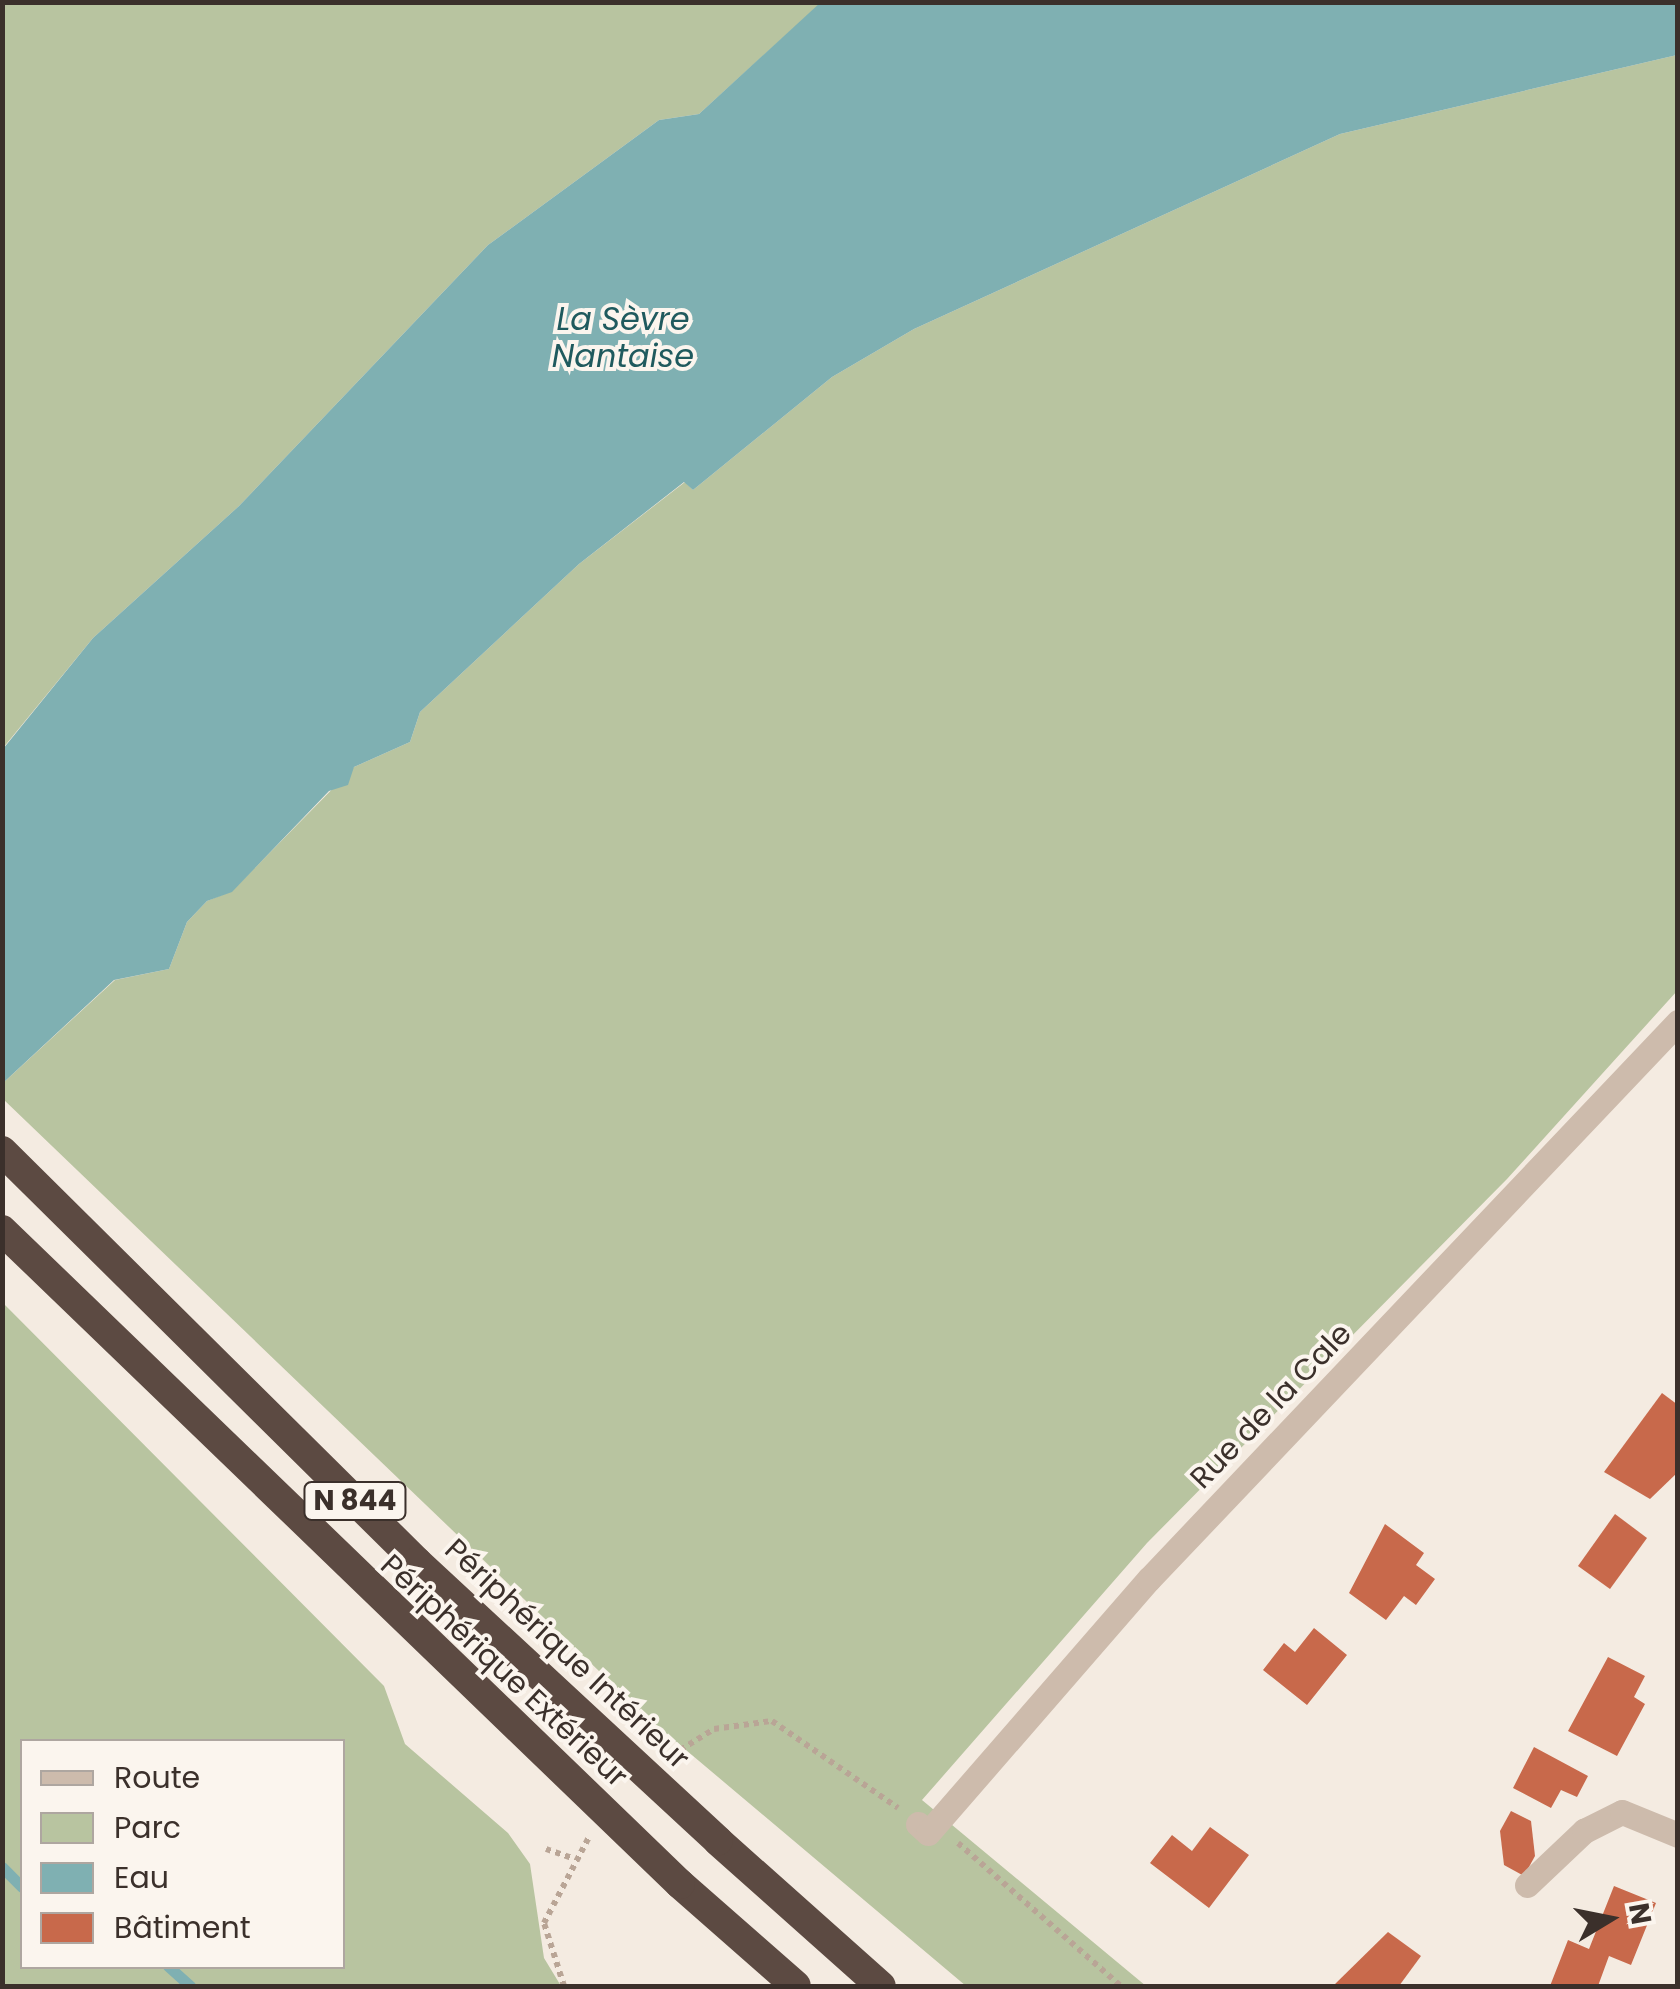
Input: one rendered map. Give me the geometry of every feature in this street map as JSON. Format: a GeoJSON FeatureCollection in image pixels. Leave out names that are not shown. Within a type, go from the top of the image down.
{"type":"FeatureCollection","features":[{"type":"Feature","properties":{"kind":"highway","name":"Périphérique Intérieur"},"geometry":{"type":"LineString","coordinates":[[2,1151],[417,1562],[881,1986]]}},
{"type":"Feature","properties":{"kind":"highway","name":"Périphérique Extérieur"},"geometry":{"type":"LineString","coordinates":[[2,1230],[680,1884],[796,1986]]}},
{"type":"Feature","properties":{"kind":"street","name":"Rue de la Cale"},"geometry":{"type":"LineString","coordinates":[[923,1829],[1149,1579],[1678,1022]]}},
{"type":"Feature","properties":{"kind":"street"},"geometry":{"type":"LineString","coordinates":[[1527,1885],[1584,1831],[1622,1812],[1678,1835]]}},
{"type":"Feature","properties":{"kind":"path"},"geometry":{"type":"LineString","coordinates":[[923,1829],[962,1845],[1121,1986]]}},
{"type":"Feature","properties":{"kind":"path"},"geometry":{"type":"LineString","coordinates":[[546,1849],[572,1858]]}},
{"type":"Feature","properties":{"kind":"green space"},"geometry":{"type":"Polygon","coordinates":[[[3,3],[821,3],[699,114],[659,120],[488,245],[239,506],[93,638],[3,748],[3,3]]]}},
{"type":"Feature","properties":{"kind":"green space"},"geometry":{"type":"Polygon","coordinates":[[[1677,55],[1677,991],[1507,1179],[1147,1543],[922,1800],[1146,1986],[966,1986],[648,1718],[3,1099],[3,1083],[115,980],[169,969],[187,922],[207,901],[232,891],[354,767],[410,742],[420,712],[579,564],[685,482],[693,490],[832,377],[914,329],[1340,134],[1677,55]]]}},
{"type":"Feature","properties":{"kind":"green space"},"geometry":{"type":"Polygon","coordinates":[[[2,1302],[384,1686],[405,1744],[508,1833],[530,1864],[544,1958],[561,1986],[3,1986],[2,1302]]]}},
{"type":"Feature","properties":{"kind":"water","name":"La Sèvre Nantaise"},"geometry":{"type":"Polygon","coordinates":[[[821,2],[1677,3],[1677,55],[1340,134],[914,329],[832,377],[693,490],[684,482],[579,564],[420,712],[410,742],[354,767],[348,785],[329,791],[232,892],[207,901],[187,922],[169,969],[114,980],[3,1083],[3,749],[93,638],[239,506],[488,245],[659,120],[699,114],[821,2]]]}},
{"type":"Feature","properties":{"kind":"building"},"geometry":{"type":"Polygon","coordinates":[[[1662,1393],[1678,1405],[1678,1472],[1650,1499],[1604,1472],[1662,1393]]]}},
{"type":"Feature","properties":{"kind":"building"},"geometry":{"type":"Polygon","coordinates":[[[1615,1514],[1647,1538],[1610,1589],[1578,1566],[1615,1514]]]}},
{"type":"Feature","properties":{"kind":"building"},"geometry":{"type":"Polygon","coordinates":[[[1385,1524],[1424,1553],[1416,1565],[1435,1579],[1416,1605],[1404,1596],[1386,1620],[1349,1593],[1385,1524]]]}},
{"type":"Feature","properties":{"kind":"building"},"geometry":{"type":"Polygon","coordinates":[[[1314,1628],[1347,1655],[1307,1705],[1263,1670],[1284,1643],[1295,1652],[1314,1628]]]}},
{"type":"Feature","properties":{"kind":"building"},"geometry":{"type":"Polygon","coordinates":[[[1608,1657],[1645,1676],[1634,1697],[1645,1704],[1617,1756],[1568,1731],[1608,1657]]]}},
{"type":"Feature","properties":{"kind":"building"},"geometry":{"type":"Polygon","coordinates":[[[1534,1747],[1588,1776],[1577,1797],[1561,1790],[1551,1808],[1513,1788],[1534,1747]]]}},
{"type":"Feature","properties":{"kind":"building"},"geometry":{"type":"Polygon","coordinates":[[[1511,1811],[1531,1821],[1535,1856],[1524,1876],[1504,1865],[1500,1831],[1511,1811]]]}},
{"type":"Feature","properties":{"kind":"building"},"geometry":{"type":"Polygon","coordinates":[[[1210,1827],[1249,1855],[1209,1908],[1150,1863],[1172,1835],[1192,1851],[1210,1827]]]}},
{"type":"Feature","properties":{"kind":"building"},"geometry":{"type":"Polygon","coordinates":[[[1614,1886],[1656,1903],[1631,1965],[1609,1956],[1598,1986],[1550,1986],[1568,1940],[1589,1949],[1614,1886]]]}},
{"type":"Feature","properties":{"kind":"building"},"geometry":{"type":"Polygon","coordinates":[[[1388,1932],[1421,1956],[1399,1986],[1333,1986],[1388,1932]]]}},
{"type":"Feature","properties":{"kind":"waterway"},"geometry":{"type":"LineString","coordinates":[[2,1867],[20,1885]]}},
{"type":"Feature","properties":{"kind":"waterway"},"geometry":{"type":"LineString","coordinates":[[171,1969],[190,1986]]}}]}
